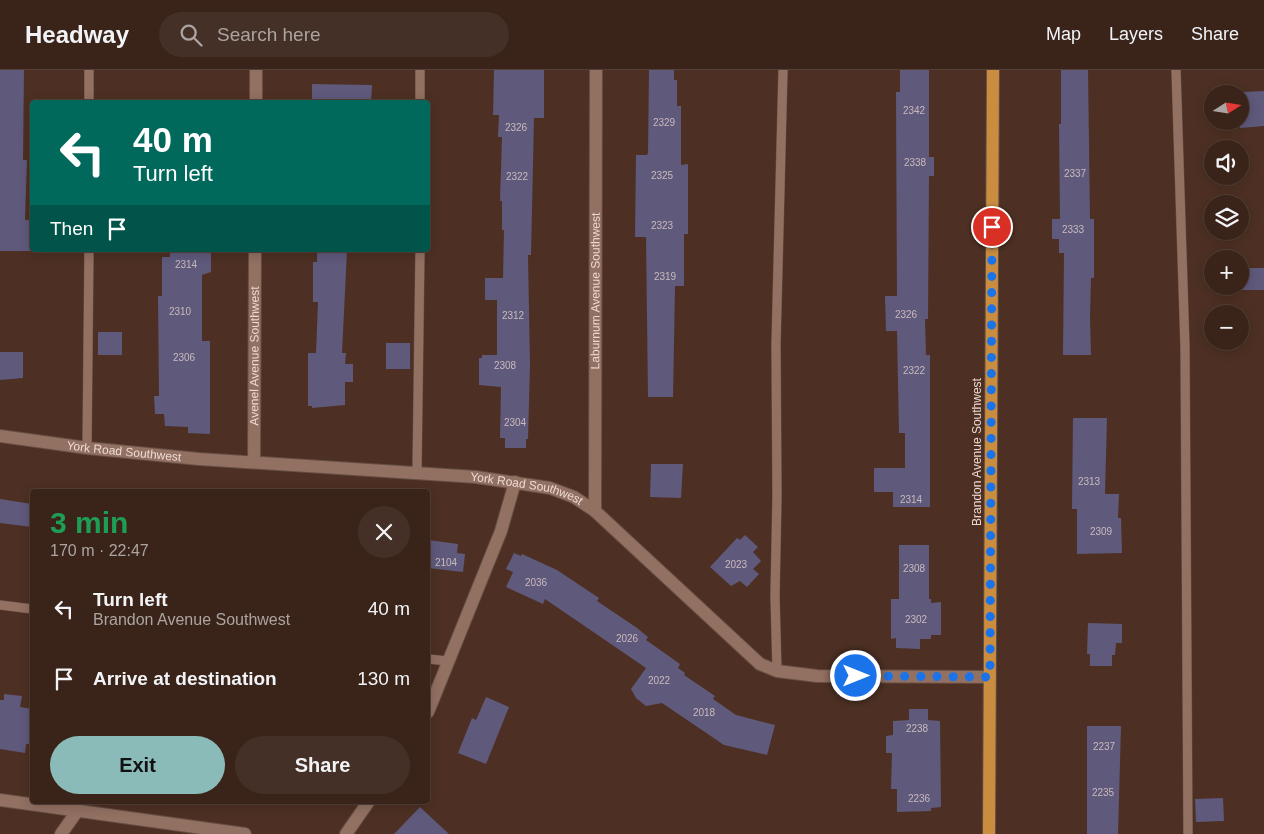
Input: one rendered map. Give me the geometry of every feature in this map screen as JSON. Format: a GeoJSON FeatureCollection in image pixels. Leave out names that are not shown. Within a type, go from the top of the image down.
{"type":"FeatureCollection","features":[{"type":"Feature","properties":{"kind":"main road","name":"Brandon Avenue Southwest"},"geometry":{"type":"LineString","coordinates":[[989,834],[993,70]]}},
{"type":"Feature","properties":{"kind":"street"},"geometry":{"type":"LineString","coordinates":[[256,70],[256,100]]}},
{"type":"Feature","properties":{"kind":"street","name":"Laburnum Avenue Southwest"},"geometry":{"type":"LineString","coordinates":[[595,511],[596,70]]}},
{"type":"Feature","properties":{"kind":"street","name":"Avenel Avenue Southwest"},"geometry":{"type":"LineString","coordinates":[[254,462],[255,252]]}},
{"type":"Feature","properties":{"kind":"street","name":"York Road Southwest"},"geometry":{"type":"LineString","coordinates":[[0,436],[87,448],[254,462],[417,472],[514,482],[550,488],[574,497],[595,511],[760,664],[777,671],[818,676],[990,677]]}},
{"type":"Feature","properties":{"kind":"street"},"geometry":{"type":"LineString","coordinates":[[430,707],[501,531],[514,482]]}},
{"type":"Feature","properties":{"kind":"street"},"geometry":{"type":"LineString","coordinates":[[0,800],[30,804]]}},
{"type":"Feature","properties":{"kind":"street"},"geometry":{"type":"LineString","coordinates":[[31,804],[245,834]]}},
{"type":"Feature","properties":{"kind":"street"},"geometry":{"type":"LineString","coordinates":[[346,834],[368,804]]}},
{"type":"Feature","properties":{"kind":"street"},"geometry":{"type":"LineString","coordinates":[[61,834],[78,810]]}},
{"type":"Feature","properties":{"kind":"lane"},"geometry":{"type":"LineString","coordinates":[[89,70],[89,100]]}},
{"type":"Feature","properties":{"kind":"lane"},"geometry":{"type":"LineString","coordinates":[[420,70],[420,100]]}},
{"type":"Feature","properties":{"kind":"lane"},"geometry":{"type":"LineString","coordinates":[[777,671],[774,596],[777,496],[776,344],[783,70]]}},
{"type":"Feature","properties":{"kind":"lane"},"geometry":{"type":"LineString","coordinates":[[1176,70],[1184,347],[1188,834]]}},
{"type":"Feature","properties":{"kind":"lane"},"geometry":{"type":"LineString","coordinates":[[87,448],[89,252]]}},
{"type":"Feature","properties":{"kind":"lane"},"geometry":{"type":"LineString","coordinates":[[417,472],[420,252]]}},
{"type":"Feature","properties":{"kind":"lane"},"geometry":{"type":"LineString","coordinates":[[0,604],[30,609]]}},
{"type":"Feature","properties":{"kind":"lane"},"geometry":{"type":"LineString","coordinates":[[430,659],[448,661]]}},
{"type":"Feature","properties":{"kind":"building"},"geometry":{"type":"Polygon","coordinates":[[[0,70],[24,70],[23,160],[27,160],[25,220],[30,220],[30,251],[0,251],[0,70]]]}},
{"type":"Feature","properties":{"kind":"building"},"geometry":{"type":"Polygon","coordinates":[[[494,70],[544,70],[544,118],[534,118],[531,255],[528,255],[530,365],[528,439],[526,439],[526,448],[505,448],[505,438],[500,438],[501,387],[479,385],[479,358],[482,358],[482,355],[497,355],[497,300],[485,300],[485,278],[503,278],[504,230],[502,230],[502,201],[500,201],[502,137],[498,137],[499,115],[493,115],[494,70]]]}},
{"type":"Feature","properties":{"kind":"building"},"geometry":{"type":"Polygon","coordinates":[[[649,70],[674,70],[674,80],[677,80],[677,106],[681,106],[681,165],[688,164],[688,234],[684,234],[684,286],[675,286],[673,397],[648,397],[646,237],[635,237],[636,155],[647,155],[648,153],[649,70]]]}},
{"type":"Feature","properties":{"kind":"building"},"geometry":{"type":"Polygon","coordinates":[[[900,70],[929,70],[929,157],[934,157],[934,176],[929,176],[928,319],[925,319],[926,355],[930,355],[930,507],[893,507],[893,492],[874,492],[874,468],[905,468],[905,433],[899,433],[897,331],[886,331],[885,296],[897,296],[896,92],[900,92],[900,70]]]}},
{"type":"Feature","properties":{"kind":"building"},"geometry":{"type":"Polygon","coordinates":[[[1061,70],[1088,70],[1090,219],[1094,219],[1094,278],[1091,278],[1090,319],[1091,355],[1063,355],[1064,253],[1059,253],[1059,239],[1052,239],[1052,219],[1060,219],[1059,124],[1061,124],[1061,70]]]}},
{"type":"Feature","properties":{"kind":"building"},"geometry":{"type":"Polygon","coordinates":[[[312,84],[372,85],[371,100],[312,100],[312,84]]]}},
{"type":"Feature","properties":{"kind":"building"},"geometry":{"type":"Polygon","coordinates":[[[1264,91],[1264,126],[1249,127],[1249,92],[1264,91]]]}},
{"type":"Feature","properties":{"kind":"building"},"geometry":{"type":"Polygon","coordinates":[[[170,252],[211,252],[211,272],[202,275],[202,341],[210,341],[210,434],[188,433],[188,427],[165,426],[164,414],[155,414],[154,396],[159,396],[158,296],[162,296],[162,257],[170,257],[170,252]]]}},
{"type":"Feature","properties":{"kind":"building"},"geometry":{"type":"Polygon","coordinates":[[[317,252],[347,252],[342,353],[346,353],[345,364],[353,364],[353,382],[345,382],[345,405],[312,408],[312,406],[308,406],[308,353],[316,353],[318,302],[313,302],[313,262],[317,262],[317,252]]]}},
{"type":"Feature","properties":{"kind":"building"},"geometry":{"type":"Polygon","coordinates":[[[1249,268],[1264,268],[1264,290],[1249,290],[1249,268]]]}},
{"type":"Feature","properties":{"kind":"building"},"geometry":{"type":"Polygon","coordinates":[[[98,332],[122,332],[122,355],[98,355],[98,332]]]}},
{"type":"Feature","properties":{"kind":"building"},"geometry":{"type":"Polygon","coordinates":[[[386,343],[410,343],[410,369],[386,369],[386,343]]]}},
{"type":"Feature","properties":{"kind":"building"},"geometry":{"type":"Polygon","coordinates":[[[0,352],[23,352],[23,378],[0,380],[0,352]]]}},
{"type":"Feature","properties":{"kind":"building"},"geometry":{"type":"Polygon","coordinates":[[[1073,418],[1107,418],[1105,494],[1119,494],[1118,518],[1121,518],[1122,553],[1077,554],[1077,509],[1072,509],[1073,418]]]}},
{"type":"Feature","properties":{"kind":"building"},"geometry":{"type":"Polygon","coordinates":[[[651,464],[683,464],[681,498],[650,497],[651,464]]]}},
{"type":"Feature","properties":{"kind":"building"},"geometry":{"type":"Polygon","coordinates":[[[0,499],[30,504],[30,527],[0,523],[0,499]]]}},
{"type":"Feature","properties":{"kind":"building"},"geometry":{"type":"Polygon","coordinates":[[[745,535],[758,547],[753,552],[761,561],[753,569],[759,574],[747,587],[740,581],[731,586],[710,567],[737,538],[740,540],[745,535]]]}},
{"type":"Feature","properties":{"kind":"building"},"geometry":{"type":"Polygon","coordinates":[[[430,540],[458,544],[457,553],[465,554],[463,572],[430,568],[430,540]]]}},
{"type":"Feature","properties":{"kind":"building"},"geometry":{"type":"Polygon","coordinates":[[[899,545],[929,545],[929,599],[931,599],[931,603],[941,602],[941,635],[931,635],[931,639],[920,639],[920,649],[896,648],[896,638],[891,639],[891,599],[899,599],[899,545]]]}},
{"type":"Feature","properties":{"kind":"building"},"geometry":{"type":"Polygon","coordinates":[[[514,553],[521,556],[522,554],[557,570],[599,598],[597,601],[648,637],[646,640],[680,664],[678,668],[685,673],[684,675],[715,696],[713,699],[736,715],[775,725],[767,755],[724,745],[662,703],[646,706],[636,698],[631,689],[646,668],[545,599],[543,604],[506,587],[513,572],[506,569],[514,553]]]}},
{"type":"Feature","properties":{"kind":"building"},"geometry":{"type":"Polygon","coordinates":[[[1088,623],[1122,624],[1122,643],[1116,643],[1115,655],[1112,655],[1112,666],[1090,666],[1090,654],[1087,654],[1088,623]]]}},
{"type":"Feature","properties":{"kind":"building"},"geometry":{"type":"Polygon","coordinates":[[[4,694],[22,696],[20,707],[30,709],[30,744],[26,744],[25,753],[0,749],[0,700],[4,700],[4,694]]]}},
{"type":"Feature","properties":{"kind":"building"},"geometry":{"type":"Polygon","coordinates":[[[486,697],[509,707],[486,764],[458,753],[472,718],[476,720],[486,697]]]}},
{"type":"Feature","properties":{"kind":"building"},"geometry":{"type":"Polygon","coordinates":[[[909,709],[928,709],[928,720],[940,721],[941,807],[931,808],[931,811],[897,812],[897,789],[891,789],[892,753],[886,753],[886,736],[893,735],[893,721],[909,720],[909,709]]]}},
{"type":"Feature","properties":{"kind":"building"},"geometry":{"type":"Polygon","coordinates":[[[1087,726],[1121,726],[1118,834],[1087,834],[1087,726]]]}},
{"type":"Feature","properties":{"kind":"building"},"geometry":{"type":"Polygon","coordinates":[[[1223,798],[1224,821],[1196,822],[1195,799],[1223,798]]]}},
{"type":"Feature","properties":{"kind":"building"},"geometry":{"type":"Polygon","coordinates":[[[420,807],[449,834],[394,834],[420,807]]]}},
{"type":"Feature","properties":{"kind":"route"},"geometry":{"type":"LineString","coordinates":[[856,676],[990,677],[992,227]]}}]}
